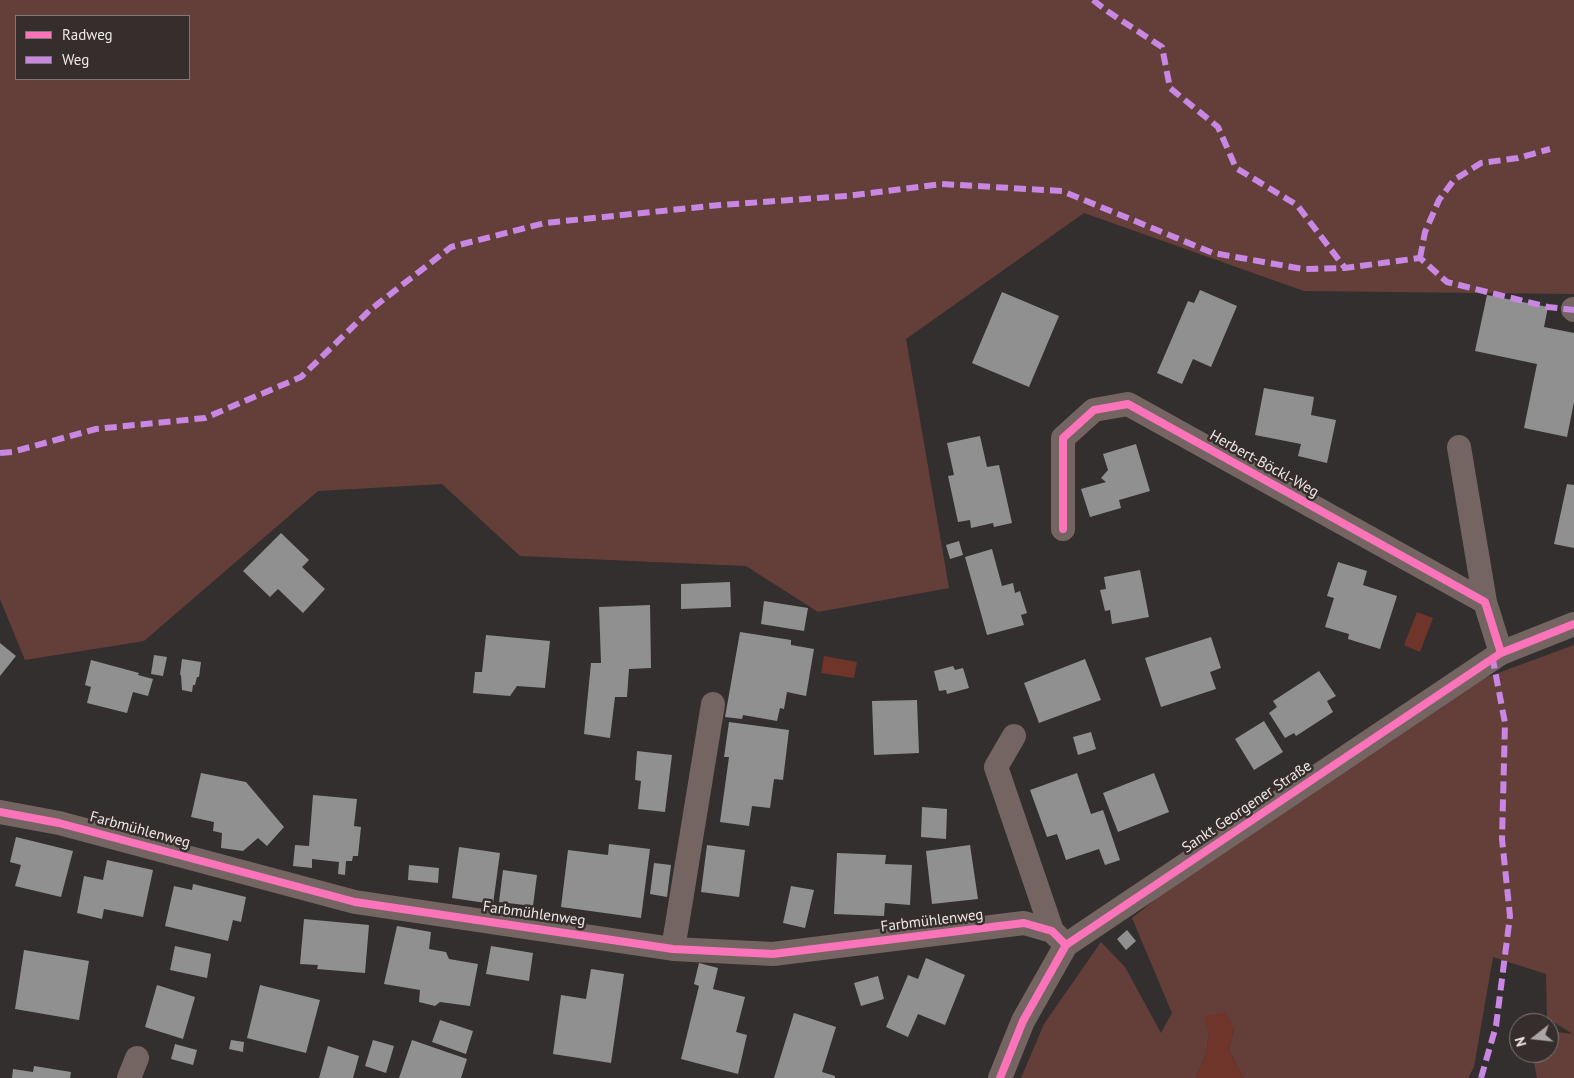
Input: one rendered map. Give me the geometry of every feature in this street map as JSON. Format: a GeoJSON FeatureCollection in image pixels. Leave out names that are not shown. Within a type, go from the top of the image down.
{"type":"FeatureCollection","features":[{"type":"Feature","properties":{"kind":"street","name":"Herbert-Böckl-Weg"},"geometry":{"type":"LineString","coordinates":[[1063,529],[1063,438],[1094,410],[1128,404],[1485,602]]}},
{"type":"Feature","properties":{"kind":"street"},"geometry":{"type":"LineString","coordinates":[[1459,448],[1485,602],[1502,653]]}},
{"type":"Feature","properties":{"kind":"street","name":"Sankt Georgener Straße"},"geometry":{"type":"LineString","coordinates":[[1000,1078],[1059,938],[1502,653],[1574,624]]}},
{"type":"Feature","properties":{"kind":"street"},"geometry":{"type":"LineString","coordinates":[[673,949],[713,704]]}},
{"type":"Feature","properties":{"kind":"street"},"geometry":{"type":"LineString","coordinates":[[1014,736],[996,767],[1059,938]]}},
{"type":"Feature","properties":{"kind":"street","name":"Farbmühlenweg"},"geometry":{"type":"LineString","coordinates":[[0,812],[59,823],[355,902],[673,949],[773,954],[1024,923],[1059,938]]}},
{"type":"Feature","properties":{"kind":"shaded area"},"geometry":{"type":"Polygon","coordinates":[[[0,0],[1574,0],[1574,294],[1304,291],[1084,213],[906,339],[949,588],[818,612],[746,566],[520,556],[442,484],[318,491],[144,641],[25,660],[0,599],[0,0]]]}},
{"type":"Feature","properties":{"kind":"shaded area"},"geometry":{"type":"Polygon","coordinates":[[[1417,612],[1433,618],[1420,652],[1404,645],[1417,612]]]}},
{"type":"Feature","properties":{"kind":"shaded area"},"geometry":{"type":"Polygon","coordinates":[[[1574,645],[1574,1078],[1537,1078],[1534,1063],[1559,1063],[1559,1032],[1573,1034],[1559,1025],[1559,1013],[1547,1013],[1546,974],[1493,957],[1474,1067],[1468,1078],[1244,1078],[1229,1051],[1234,1029],[1205,1017],[1209,1034],[1206,1053],[1196,1078],[1021,1078],[1044,1024],[1101,942],[1125,967],[1161,1033],[1172,1013],[1132,918],[1200,864],[1482,679],[1574,645]]]}},
{"type":"Feature","properties":{"kind":"shaded area"},"geometry":{"type":"Polygon","coordinates":[[[824,656],[857,662],[854,678],[821,673],[824,656]]]}},
{"type":"Feature","properties":{"kind":"shaded area"},"geometry":{"type":"Polygon","coordinates":[[[1225,1012],[1234,1029],[1229,1051],[1244,1078],[1196,1078],[1206,1053],[1209,1034],[1204,1017],[1225,1012]]]}},
{"type":"Feature","properties":{"kind":"building"},"geometry":{"type":"Polygon","coordinates":[[[1200,290],[1237,306],[1211,367],[1193,359],[1182,384],[1157,373],[1188,301],[1194,303],[1200,290]]]}},
{"type":"Feature","properties":{"kind":"building"},"geometry":{"type":"Polygon","coordinates":[[[1002,292],[1059,316],[1029,387],[972,363],[1002,292]]]}},
{"type":"Feature","properties":{"kind":"building"},"geometry":{"type":"Polygon","coordinates":[[[1487,295],[1548,307],[1544,327],[1574,333],[1574,402],[1567,437],[1524,428],[1537,364],[1475,351],[1487,295]]]}},
{"type":"Feature","properties":{"kind":"building"},"geometry":{"type":"Polygon","coordinates":[[[1264,388],[1314,397],[1311,415],[1336,420],[1327,463],[1298,456],[1301,444],[1255,435],[1264,388]]]}},
{"type":"Feature","properties":{"kind":"building"},"geometry":{"type":"Polygon","coordinates":[[[980,436],[987,467],[999,465],[1012,523],[994,527],[993,523],[971,528],[970,520],[958,522],[948,476],[954,475],[947,443],[980,436]]]}},
{"type":"Feature","properties":{"kind":"building"},"geometry":{"type":"Polygon","coordinates":[[[1136,444],[1150,491],[1119,500],[1121,508],[1090,517],[1081,489],[1106,482],[1101,478],[1108,470],[1103,454],[1136,444]]]}},
{"type":"Feature","properties":{"kind":"building"},"geometry":{"type":"Polygon","coordinates":[[[1567,484],[1574,485],[1574,548],[1554,544],[1567,484]]]}},
{"type":"Feature","properties":{"kind":"building"},"geometry":{"type":"Polygon","coordinates":[[[281,533],[309,560],[302,567],[325,589],[303,613],[278,589],[270,597],[243,571],[281,533]]]}},
{"type":"Feature","properties":{"kind":"building"},"geometry":{"type":"Polygon","coordinates":[[[959,541],[963,555],[950,559],[946,545],[959,541]]]}},
{"type":"Feature","properties":{"kind":"building"},"geometry":{"type":"Polygon","coordinates":[[[992,549],[1002,586],[1013,583],[1015,593],[1020,591],[1027,613],[1021,615],[1024,625],[987,635],[965,557],[992,549]]]}},
{"type":"Feature","properties":{"kind":"building"},"geometry":{"type":"Polygon","coordinates":[[[1338,562],[1367,571],[1363,585],[1397,596],[1380,649],[1348,639],[1349,634],[1325,627],[1334,598],[1327,596],[1338,562]]]}},
{"type":"Feature","properties":{"kind":"building"},"geometry":{"type":"Polygon","coordinates":[[[1140,570],[1149,617],[1112,624],[1110,610],[1105,611],[1100,590],[1106,589],[1104,577],[1140,570]]]}},
{"type":"Feature","properties":{"kind":"building"},"geometry":{"type":"Polygon","coordinates":[[[730,582],[731,607],[681,609],[681,584],[730,582]]]}},
{"type":"Feature","properties":{"kind":"building"},"geometry":{"type":"Polygon","coordinates":[[[764,601],[808,608],[804,631],[761,624],[764,601]]]}},
{"type":"Feature","properties":{"kind":"building"},"geometry":{"type":"Polygon","coordinates":[[[650,605],[651,668],[629,669],[627,697],[615,697],[610,738],[584,734],[591,663],[601,663],[599,607],[650,605]]]}},
{"type":"Feature","properties":{"kind":"building"},"geometry":{"type":"Polygon","coordinates":[[[740,632],[791,640],[791,645],[814,649],[806,696],[787,692],[784,709],[780,708],[777,721],[743,715],[742,719],[725,717],[740,632]]]}},
{"type":"Feature","properties":{"kind":"building"},"geometry":{"type":"Polygon","coordinates":[[[486,635],[550,641],[545,688],[517,686],[510,696],[473,693],[475,672],[482,672],[486,635]]]}},
{"type":"Feature","properties":{"kind":"building"},"geometry":{"type":"Polygon","coordinates":[[[1211,637],[1221,668],[1210,672],[1216,689],[1161,707],[1145,658],[1211,637]]]}},
{"type":"Feature","properties":{"kind":"building"},"geometry":{"type":"Polygon","coordinates":[[[0,643],[16,656],[0,676],[0,643]]]}},
{"type":"Feature","properties":{"kind":"building"},"geometry":{"type":"Polygon","coordinates":[[[154,655],[167,657],[163,676],[151,674],[154,655]]]}},
{"type":"Feature","properties":{"kind":"building"},"geometry":{"type":"Polygon","coordinates":[[[182,659],[201,662],[199,677],[197,677],[195,685],[193,685],[192,692],[182,690],[180,675],[182,659]]]}},
{"type":"Feature","properties":{"kind":"building"},"geometry":{"type":"Polygon","coordinates":[[[1085,659],[1101,700],[1039,723],[1024,683],[1085,659]]]}},
{"type":"Feature","properties":{"kind":"building"},"geometry":{"type":"Polygon","coordinates":[[[91,660],[139,673],[138,675],[153,679],[148,696],[133,692],[127,713],[87,703],[91,687],[85,685],[91,660]]]}},
{"type":"Feature","properties":{"kind":"building"},"geometry":{"type":"Polygon","coordinates":[[[953,666],[955,670],[963,668],[969,688],[947,694],[946,690],[939,691],[934,671],[953,666]]]}},
{"type":"Feature","properties":{"kind":"building"},"geometry":{"type":"Polygon","coordinates":[[[1319,671],[1336,696],[1327,701],[1333,712],[1296,736],[1294,733],[1285,738],[1269,713],[1277,707],[1273,701],[1319,671]]]}},
{"type":"Feature","properties":{"kind":"building"},"geometry":{"type":"Polygon","coordinates":[[[917,700],[919,753],[874,755],[872,701],[917,700]]]}},
{"type":"Feature","properties":{"kind":"building"},"geometry":{"type":"Polygon","coordinates":[[[1264,721],[1283,752],[1254,770],[1235,739],[1264,721]]]}},
{"type":"Feature","properties":{"kind":"building"},"geometry":{"type":"Polygon","coordinates":[[[729,722],[789,730],[783,780],[774,779],[770,808],[752,806],[749,826],[720,822],[729,757],[724,757],[729,722]]]}},
{"type":"Feature","properties":{"kind":"building"},"geometry":{"type":"Polygon","coordinates":[[[1091,732],[1096,749],[1078,755],[1073,737],[1091,732]]]}},
{"type":"Feature","properties":{"kind":"building"},"geometry":{"type":"Polygon","coordinates":[[[637,751],[672,755],[665,812],[638,809],[641,781],[635,780],[637,751]]]}},
{"type":"Feature","properties":{"kind":"building"},"geometry":{"type":"Polygon","coordinates":[[[201,773],[246,782],[284,827],[267,846],[258,838],[243,851],[221,848],[222,833],[213,831],[214,822],[191,817],[201,773]]]}},
{"type":"Feature","properties":{"kind":"building"},"geometry":{"type":"Polygon","coordinates":[[[1077,773],[1091,814],[1103,810],[1120,860],[1105,865],[1099,849],[1066,860],[1057,834],[1047,837],[1030,790],[1077,773]]]}},
{"type":"Feature","properties":{"kind":"building"},"geometry":{"type":"Polygon","coordinates":[[[1154,773],[1169,812],[1118,832],[1103,793],[1154,773]]]}},
{"type":"Feature","properties":{"kind":"building"},"geometry":{"type":"Polygon","coordinates":[[[313,795],[357,799],[354,826],[361,827],[358,856],[353,856],[352,861],[346,861],[345,875],[338,874],[339,862],[312,859],[312,868],[293,866],[295,845],[309,846],[313,795]]]}},
{"type":"Feature","properties":{"kind":"building"},"geometry":{"type":"Polygon","coordinates":[[[922,807],[947,809],[946,839],[921,837],[922,807]]]}},
{"type":"Feature","properties":{"kind":"building"},"geometry":{"type":"Polygon","coordinates":[[[16,837],[73,851],[61,897],[15,886],[21,865],[10,862],[16,837]]]}},
{"type":"Feature","properties":{"kind":"building"},"geometry":{"type":"Polygon","coordinates":[[[609,844],[650,849],[641,918],[561,907],[568,850],[608,855],[609,844]]]}},
{"type":"Feature","properties":{"kind":"building"},"geometry":{"type":"Polygon","coordinates":[[[707,845],[745,850],[739,897],[701,892],[707,845]]]}},
{"type":"Feature","properties":{"kind":"building"},"geometry":{"type":"Polygon","coordinates":[[[970,845],[978,899],[932,904],[926,851],[970,845]]]}},
{"type":"Feature","properties":{"kind":"building"},"geometry":{"type":"Polygon","coordinates":[[[459,847],[500,853],[493,904],[452,898],[459,847]]]}},
{"type":"Feature","properties":{"kind":"building"},"geometry":{"type":"Polygon","coordinates":[[[837,853],[886,855],[885,864],[912,865],[910,905],[885,903],[884,916],[834,914],[837,853]]]}},
{"type":"Feature","properties":{"kind":"building"},"geometry":{"type":"Polygon","coordinates":[[[107,860],[153,870],[143,917],[104,909],[102,919],[77,913],[84,876],[103,880],[107,860]]]}},
{"type":"Feature","properties":{"kind":"building"},"geometry":{"type":"Polygon","coordinates":[[[654,863],[671,865],[667,897],[650,894],[654,863]]]}},
{"type":"Feature","properties":{"kind":"building"},"geometry":{"type":"Polygon","coordinates":[[[409,865],[439,868],[438,883],[408,880],[409,865]]]}},
{"type":"Feature","properties":{"kind":"building"},"geometry":{"type":"Polygon","coordinates":[[[503,870],[537,875],[533,906],[499,902],[503,870]]]}},
{"type":"Feature","properties":{"kind":"building"},"geometry":{"type":"Polygon","coordinates":[[[193,884],[246,897],[241,922],[233,920],[228,941],[165,926],[174,886],[192,890],[193,884]]]}},
{"type":"Feature","properties":{"kind":"building"},"geometry":{"type":"Polygon","coordinates":[[[791,886],[814,890],[805,928],[783,923],[791,886]]]}},
{"type":"Feature","properties":{"kind":"building"},"geometry":{"type":"Polygon","coordinates":[[[304,919],[369,925],[365,973],[317,969],[318,965],[300,964],[304,919]]]}},
{"type":"Feature","properties":{"kind":"building"},"geometry":{"type":"Polygon","coordinates":[[[397,926],[431,932],[429,949],[446,952],[449,959],[478,964],[470,1006],[440,1002],[435,1006],[419,1002],[420,990],[384,984],[397,926]]]}},
{"type":"Feature","properties":{"kind":"building"},"geometry":{"type":"Polygon","coordinates":[[[1127,930],[1136,941],[1126,950],[1117,939],[1127,930]]]}},
{"type":"Feature","properties":{"kind":"building"},"geometry":{"type":"Polygon","coordinates":[[[175,946],[211,954],[207,978],[170,970],[175,946]]]}},
{"type":"Feature","properties":{"kind":"building"},"geometry":{"type":"Polygon","coordinates":[[[491,946],[533,953],[529,981],[486,974],[491,946]]]}},
{"type":"Feature","properties":{"kind":"building"},"geometry":{"type":"Polygon","coordinates":[[[24,950],[89,961],[79,1020],[15,1009],[24,950]]]}},
{"type":"Feature","properties":{"kind":"building"},"geometry":{"type":"Polygon","coordinates":[[[926,958],[965,975],[945,1025],[918,1014],[908,1037],[886,1027],[908,975],[918,979],[926,958]]]}},
{"type":"Feature","properties":{"kind":"building"},"geometry":{"type":"Polygon","coordinates":[[[699,963],[718,968],[713,989],[745,997],[736,1032],[747,1035],[738,1074],[681,1059],[699,986],[694,984],[699,963]]]}},
{"type":"Feature","properties":{"kind":"building"},"geometry":{"type":"Polygon","coordinates":[[[591,969],[624,974],[611,1063],[553,1054],[561,995],[586,999],[591,969]]]}},
{"type":"Feature","properties":{"kind":"building"},"geometry":{"type":"Polygon","coordinates":[[[878,976],[884,999],[861,1006],[854,983],[878,976]]]}},
{"type":"Feature","properties":{"kind":"building"},"geometry":{"type":"Polygon","coordinates":[[[157,985],[195,997],[183,1039],[145,1027],[157,985]]]}},
{"type":"Feature","properties":{"kind":"building"},"geometry":{"type":"Polygon","coordinates":[[[260,985],[320,1000],[306,1053],[247,1038],[260,985]]]}},
{"type":"Feature","properties":{"kind":"building"},"geometry":{"type":"Polygon","coordinates":[[[794,1013],[836,1027],[822,1072],[835,1076],[835,1078],[774,1078],[794,1013]]]}},
{"type":"Feature","properties":{"kind":"building"},"geometry":{"type":"Polygon","coordinates":[[[440,1020],[473,1031],[466,1054],[432,1042],[440,1020]]]}},
{"type":"Feature","properties":{"kind":"building"},"geometry":{"type":"Polygon","coordinates":[[[231,1040],[244,1042],[243,1052],[229,1049],[231,1040]]]}},
{"type":"Feature","properties":{"kind":"building"},"geometry":{"type":"Polygon","coordinates":[[[373,1040],[394,1046],[386,1073],[365,1066],[373,1040]]]}},
{"type":"Feature","properties":{"kind":"building"},"geometry":{"type":"Polygon","coordinates":[[[412,1040],[467,1059],[461,1078],[399,1078],[412,1040]]]}},
{"type":"Feature","properties":{"kind":"building"},"geometry":{"type":"Polygon","coordinates":[[[175,1044],[197,1050],[193,1065],[171,1059],[175,1044]]]}},
{"type":"Feature","properties":{"kind":"building"},"geometry":{"type":"Polygon","coordinates":[[[328,1046],[359,1056],[353,1078],[319,1078],[328,1046]]]}},
{"type":"Feature","properties":{"kind":"building"},"geometry":{"type":"Polygon","coordinates":[[[34,1066],[71,1072],[70,1078],[12,1078],[13,1069],[33,1072],[34,1066]]]}},
{"type":"Feature","properties":{"kind":"marked path"},"geometry":{"type":"LineString","coordinates":[[1093,0],[1162,47],[1170,88],[1218,127],[1236,168],[1297,205],[1345,268]]}},
{"type":"Feature","properties":{"kind":"marked path"},"geometry":{"type":"LineString","coordinates":[[1420,258],[1425,232],[1439,200],[1454,180],[1481,163],[1518,158],[1550,149]]}},
{"type":"Feature","properties":{"kind":"marked path"},"geometry":{"type":"LineString","coordinates":[[0,453],[12,452],[96,429],[205,418],[301,377],[370,310],[451,247],[545,223],[720,205],[847,196],[942,184],[1062,191],[1213,253],[1303,269],[1345,268],[1420,258],[1447,282],[1548,307],[1574,310]]}},
{"type":"Feature","properties":{"kind":"marked path"},"geometry":{"type":"LineString","coordinates":[[1481,1078],[1496,1026],[1510,916],[1502,839],[1505,723],[1493,660]]}},
{"type":"Feature","properties":{"kind":"cycle path"},"geometry":{"type":"LineString","coordinates":[[1063,529],[1063,438],[1094,410],[1128,404],[1485,602],[1501,653]]}},
{"type":"Feature","properties":{"kind":"cycle path"},"geometry":{"type":"LineString","coordinates":[[1000,1078],[1023,1021],[1066,945],[1501,653],[1574,624]]}},
{"type":"Feature","properties":{"kind":"cycle path"},"geometry":{"type":"LineString","coordinates":[[0,812],[59,823],[355,902],[673,949],[773,954],[1024,923],[1052,931],[1066,945]]}}]}
